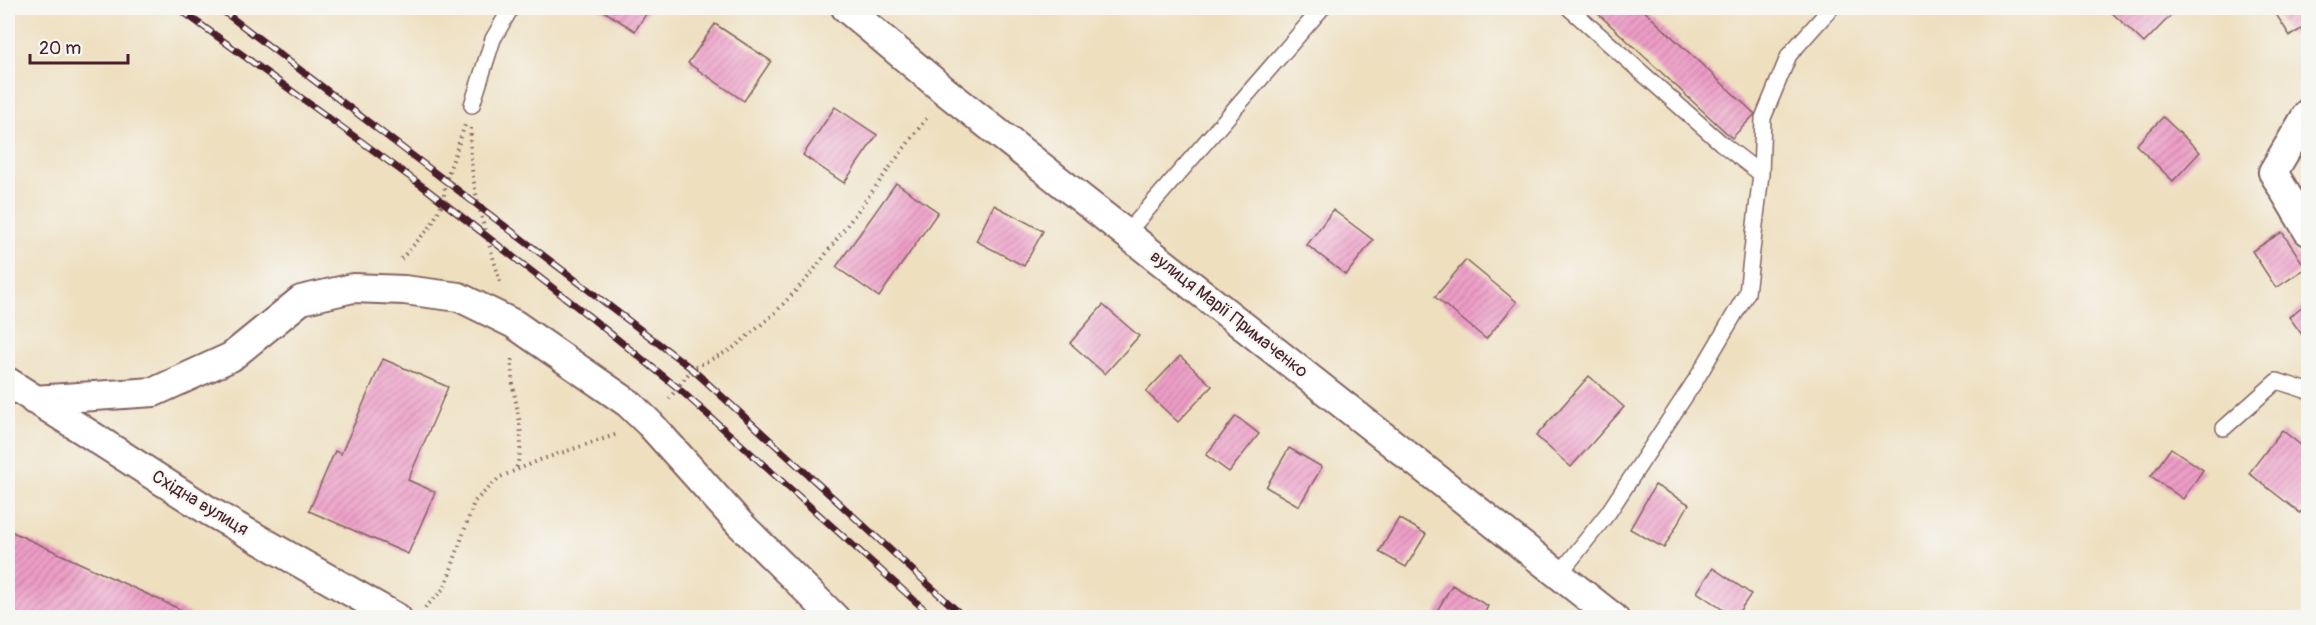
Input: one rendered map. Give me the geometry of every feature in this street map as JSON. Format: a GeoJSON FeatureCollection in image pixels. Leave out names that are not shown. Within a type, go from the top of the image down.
{"type":"FeatureCollection","features":[{"type":"Feature","properties":{"kind":"street","name":"вулиця Марії Примаченко"},"geometry":{"type":"LineString","coordinates":[[846,8],[1126,234],[1561,573],[1614,618]]}},
{"type":"Feature","properties":{"kind":"street"},"geometry":{"type":"LineString","coordinates":[[2308,113],[2273,172],[2308,231]]}},
{"type":"Feature","properties":{"kind":"street"},"geometry":{"type":"LineString","coordinates":[[34,400],[154,392],[231,357],[301,300],[353,288],[459,297],[514,324],[628,404],[650,424],[740,524],[834,617]]}},
{"type":"Feature","properties":{"kind":"street","name":"Східна вулиця"},"geometry":{"type":"LineString","coordinates":[[8,382],[209,511],[397,618]]}},
{"type":"Feature","properties":{"kind":"lane"},"geometry":{"type":"LineString","coordinates":[[472,105],[492,39],[511,8]]}},
{"type":"Feature","properties":{"kind":"lane"},"geometry":{"type":"LineString","coordinates":[[1126,234],[1322,8]]}},
{"type":"Feature","properties":{"kind":"lane"},"geometry":{"type":"LineString","coordinates":[[1569,8],[1721,143],[1761,174]]}},
{"type":"Feature","properties":{"kind":"lane"},"geometry":{"type":"LineString","coordinates":[[1561,573],[1608,513],[1697,378],[1747,293],[1761,174],[1763,117],[1789,55],[1831,8]]}},
{"type":"Feature","properties":{"kind":"lane"},"geometry":{"type":"LineString","coordinates":[[2224,428],[2277,381],[2308,391]]}},
{"type":"Feature","properties":{"kind":"path"},"geometry":{"type":"LineString","coordinates":[[424,610],[445,587],[474,502],[500,477],[540,460],[650,424],[693,369],[732,350],[774,314],[811,274],[906,150],[945,90]]}},
{"type":"Feature","properties":{"kind":"path"},"geometry":{"type":"LineString","coordinates":[[400,261],[431,226],[443,202],[446,180],[472,105]]}},
{"type":"Feature","properties":{"kind":"building"},"geometry":{"type":"Polygon","coordinates":[[[599,8],[650,8],[635,31],[599,8]]]}},
{"type":"Feature","properties":{"kind":"building"},"geometry":{"type":"Polygon","coordinates":[[[1592,8],[1641,8],[1755,114],[1732,138],[1592,8]]]}},
{"type":"Feature","properties":{"kind":"building"},"geometry":{"type":"Polygon","coordinates":[[[2107,8],[2178,8],[2144,43],[2107,8]]]}},
{"type":"Feature","properties":{"kind":"building"},"geometry":{"type":"Polygon","coordinates":[[[2272,8],[2308,8],[2308,25],[2290,36],[2272,8]]]}},
{"type":"Feature","properties":{"kind":"building"},"geometry":{"type":"Polygon","coordinates":[[[715,24],[771,61],[744,101],[688,63],[715,24]]]}},
{"type":"Feature","properties":{"kind":"building"},"geometry":{"type":"Polygon","coordinates":[[[835,107],[877,135],[844,183],[803,155],[835,107]]]}},
{"type":"Feature","properties":{"kind":"building"},"geometry":{"type":"Polygon","coordinates":[[[2163,117],[2200,152],[2173,181],[2136,145],[2163,117]]]}},
{"type":"Feature","properties":{"kind":"building"},"geometry":{"type":"Polygon","coordinates":[[[896,183],[938,212],[879,297],[836,267],[896,183]]]}},
{"type":"Feature","properties":{"kind":"building"},"geometry":{"type":"Polygon","coordinates":[[[994,205],[1043,231],[1024,266],[976,241],[994,205]]]}},
{"type":"Feature","properties":{"kind":"building"},"geometry":{"type":"Polygon","coordinates":[[[1333,210],[1373,240],[1346,275],[1307,245],[1333,210]]]}},
{"type":"Feature","properties":{"kind":"building"},"geometry":{"type":"Polygon","coordinates":[[[2282,232],[2306,268],[2276,288],[2252,251],[2282,232]]]}},
{"type":"Feature","properties":{"kind":"building"},"geometry":{"type":"Polygon","coordinates":[[[1466,260],[1517,302],[1486,339],[1435,297],[1466,260]]]}},
{"type":"Feature","properties":{"kind":"building"},"geometry":{"type":"Polygon","coordinates":[[[2308,302],[2308,343],[2289,317],[2308,302]]]}},
{"type":"Feature","properties":{"kind":"building"},"geometry":{"type":"Polygon","coordinates":[[[1103,305],[1139,336],[1105,374],[1070,343],[1103,305]]]}},
{"type":"Feature","properties":{"kind":"building"},"geometry":{"type":"Polygon","coordinates":[[[1180,356],[1212,386],[1178,422],[1146,392],[1180,356]]]}},
{"type":"Feature","properties":{"kind":"building"},"geometry":{"type":"Polygon","coordinates":[[[383,359],[448,387],[408,480],[435,492],[408,554],[309,511],[335,451],[341,454],[383,359]]]}},
{"type":"Feature","properties":{"kind":"building"},"geometry":{"type":"Polygon","coordinates":[[[1589,376],[1624,407],[1571,467],[1536,436],[1589,376]]]}},
{"type":"Feature","properties":{"kind":"building"},"geometry":{"type":"Polygon","coordinates":[[[1236,416],[1259,434],[1229,472],[1206,455],[1236,416]]]}},
{"type":"Feature","properties":{"kind":"building"},"geometry":{"type":"Polygon","coordinates":[[[2282,430],[2308,451],[2308,503],[2300,513],[2249,473],[2282,430]]]}},
{"type":"Feature","properties":{"kind":"building"},"geometry":{"type":"Polygon","coordinates":[[[1289,448],[1322,467],[1299,506],[1266,487],[1289,448]]]}},
{"type":"Feature","properties":{"kind":"building"},"geometry":{"type":"Polygon","coordinates":[[[2171,448],[2203,470],[2183,499],[2151,476],[2171,448]]]}},
{"type":"Feature","properties":{"kind":"building"},"geometry":{"type":"Polygon","coordinates":[[[1655,485],[1689,504],[1664,548],[1630,529],[1655,485]]]}},
{"type":"Feature","properties":{"kind":"building"},"geometry":{"type":"Polygon","coordinates":[[[1399,518],[1426,534],[1406,567],[1379,552],[1399,518]]]}},
{"type":"Feature","properties":{"kind":"building"},"geometry":{"type":"Polygon","coordinates":[[[8,530],[199,618],[11,618],[8,616],[8,530]]]}},
{"type":"Feature","properties":{"kind":"building"},"geometry":{"type":"Polygon","coordinates":[[[1713,568],[1751,594],[1735,618],[1697,592],[1713,568]]]}},
{"type":"Feature","properties":{"kind":"building"},"geometry":{"type":"Polygon","coordinates":[[[1452,585],[1488,606],[1482,618],[1433,618],[1452,585]]]}},
{"type":"Feature","properties":{"kind":"railway"},"geometry":{"type":"LineString","coordinates":[[178,8],[425,188],[678,388],[934,618]]}},
{"type":"Feature","properties":{"kind":"railway"},"geometry":{"type":"LineString","coordinates":[[219,8],[692,369],[965,618]]}}]}
